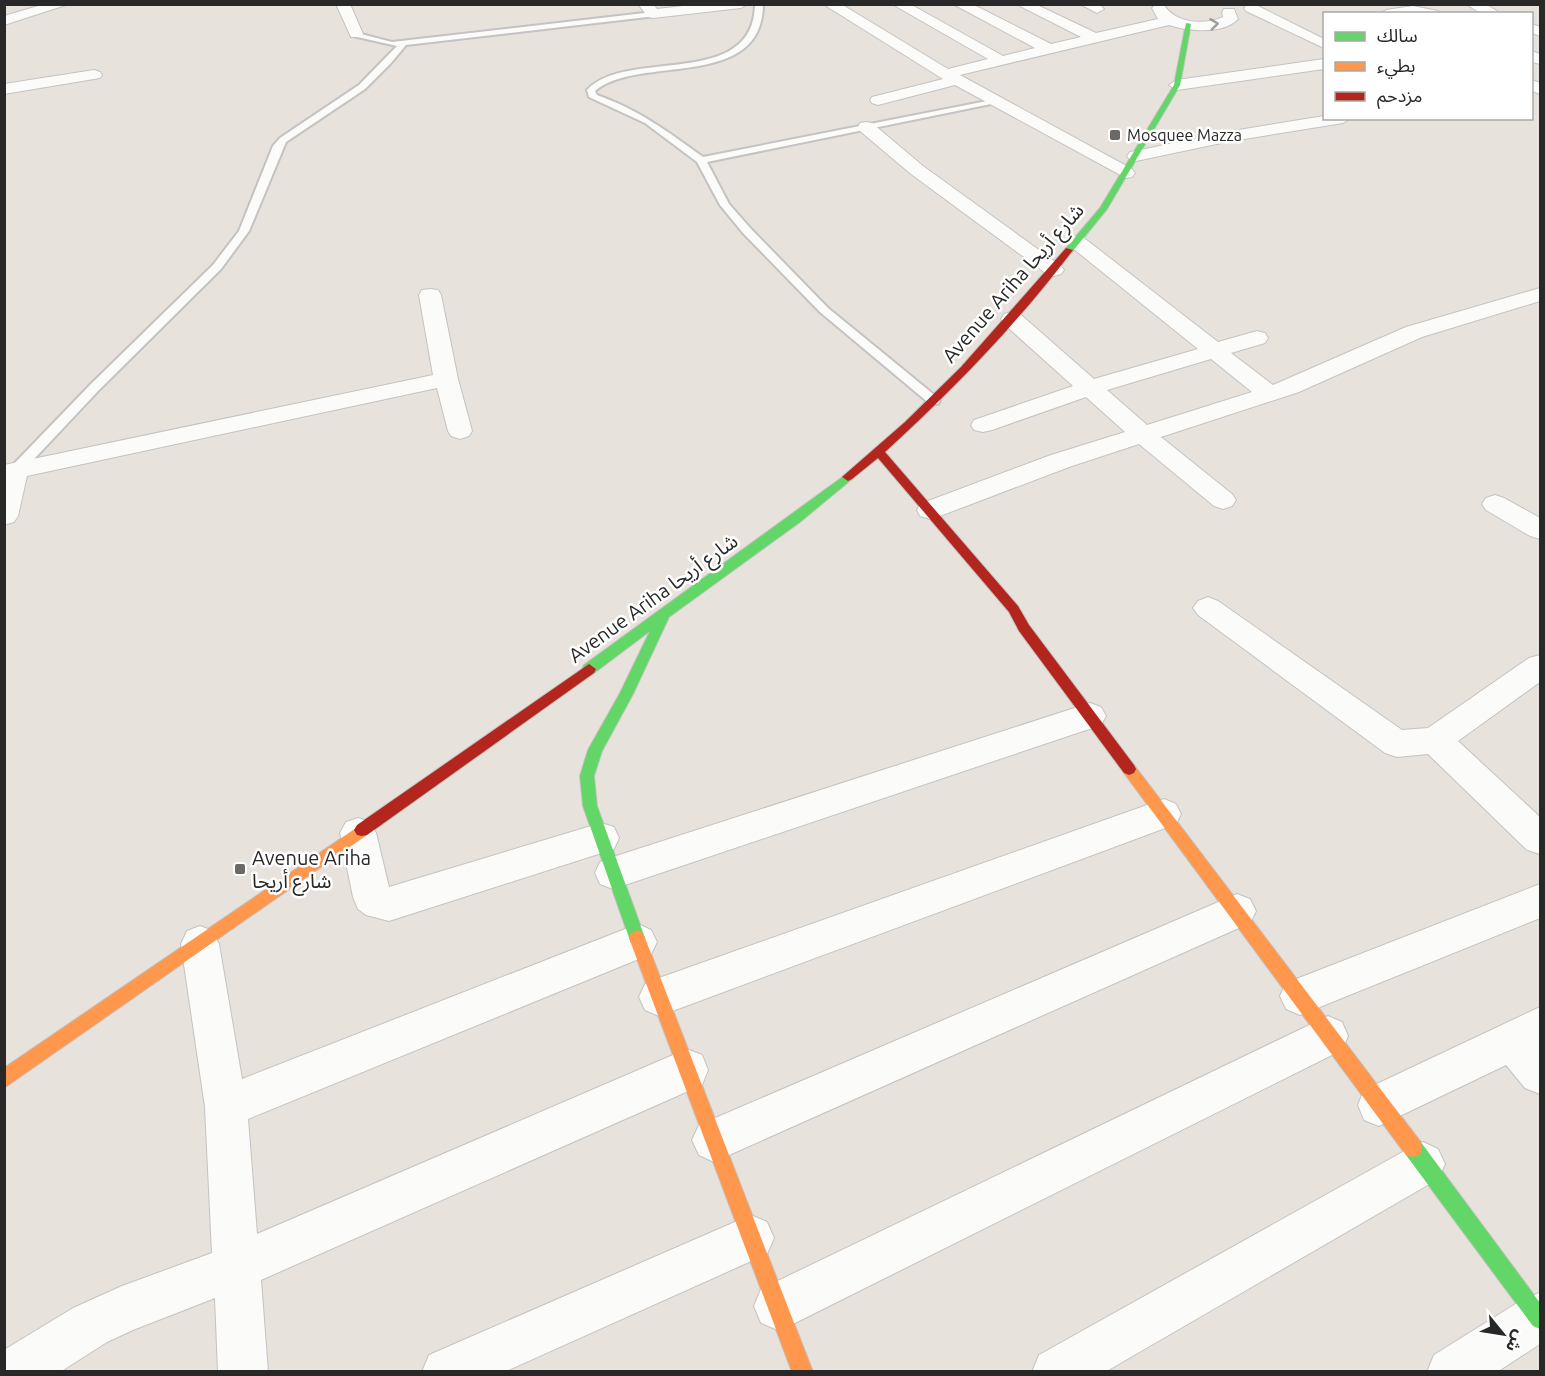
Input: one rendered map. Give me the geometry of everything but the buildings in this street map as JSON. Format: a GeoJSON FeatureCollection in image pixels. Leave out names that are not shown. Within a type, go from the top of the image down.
{"type":"FeatureCollection","features":[{"type":"Feature","properties":{"kind":"street"},"geometry":{"type":"LineString","coordinates":[[4,21],[62,4]]}},
{"type":"Feature","properties":{"kind":"street"},"geometry":{"type":"LineString","coordinates":[[343,4],[356,34]]}},
{"type":"Feature","properties":{"kind":"street"},"geometry":{"type":"LineString","coordinates":[[649,9],[741,4]]}},
{"type":"Feature","properties":{"kind":"street"},"geometry":{"type":"LineString","coordinates":[[830,4],[952,77],[1126,173]]}},
{"type":"Feature","properties":{"kind":"street"},"geometry":{"type":"LineString","coordinates":[[898,4],[1000,60]]}},
{"type":"Feature","properties":{"kind":"street"},"geometry":{"type":"LineString","coordinates":[[960,4],[1049,49]]}},
{"type":"Feature","properties":{"kind":"street"},"geometry":{"type":"LineString","coordinates":[[1023,4],[1094,38]]}},
{"type":"Feature","properties":{"kind":"street"},"geometry":{"type":"LineString","coordinates":[[1223,9],[1276,4]]}},
{"type":"Feature","properties":{"kind":"street"},"geometry":{"type":"LineString","coordinates":[[1473,4],[1491,12]]}},
{"type":"Feature","properties":{"kind":"street"},"geometry":{"type":"LineString","coordinates":[[1158,6],[1162,16],[1188,24],[1219,24],[1231,19],[1223,9]]}},
{"type":"Feature","properties":{"kind":"street"},"geometry":{"type":"LineString","coordinates":[[1251,8],[1323,44]]}},
{"type":"Feature","properties":{"kind":"street"},"geometry":{"type":"LineString","coordinates":[[1400,12],[1413,10],[1423,12]]}},
{"type":"Feature","properties":{"kind":"street"},"geometry":{"type":"LineString","coordinates":[[878,100],[1000,60],[1170,20]]}},
{"type":"Feature","properties":{"kind":"street","name":"Avenue Ariha شارع أريحا"},"geometry":{"type":"LineString","coordinates":[[4,1079],[358,833],[665,614],[796,519],[879,452],[934,401],[1012,319],[1077,242],[1126,173],[1177,85],[1188,24]]}},
{"type":"Feature","properties":{"kind":"street"},"geometry":{"type":"LineString","coordinates":[[1290,27],[1313,24]]}},
{"type":"Feature","properties":{"kind":"street"},"geometry":{"type":"LineString","coordinates":[[1177,85],[1323,64]]}},
{"type":"Feature","properties":{"kind":"street"},"geometry":{"type":"LineString","coordinates":[[4,89],[93,75]]}},
{"type":"Feature","properties":{"kind":"street"},"geometry":{"type":"LineString","coordinates":[[1136,156],[1226,137],[1331,120]]}},
{"type":"Feature","properties":{"kind":"street"},"geometry":{"type":"LineString","coordinates":[[866,127],[917,170],[1054,270]]}},
{"type":"Feature","properties":{"kind":"street"},"geometry":{"type":"LineString","coordinates":[[1077,242],[1269,394]]}},
{"type":"Feature","properties":{"kind":"street"},"geometry":{"type":"LineString","coordinates":[[930,510],[1060,461],[1291,387],[1414,332],[1540,294]]}},
{"type":"Feature","properties":{"kind":"street"},"geometry":{"type":"LineString","coordinates":[[430,295],[446,379],[460,431]]}},
{"type":"Feature","properties":{"kind":"street"},"geometry":{"type":"LineString","coordinates":[[1012,319],[1143,435],[1223,500]]}},
{"type":"Feature","properties":{"kind":"street"},"geometry":{"type":"LineString","coordinates":[[983,425],[1090,388],[1257,338]]}},
{"type":"Feature","properties":{"kind":"street"},"geometry":{"type":"LineString","coordinates":[[4,516],[10,472],[446,379]]}},
{"type":"Feature","properties":{"kind":"street"},"geometry":{"type":"LineString","coordinates":[[879,452],[1014,609],[1024,628],[1237,911],[1378,1105],[1540,1318],[1451,1371]]}},
{"type":"Feature","properties":{"kind":"street"},"geometry":{"type":"LineString","coordinates":[[1495,504],[1540,530]]}},
{"type":"Feature","properties":{"kind":"street"},"geometry":{"type":"LineString","coordinates":[[1208,608],[1397,744],[1436,740],[1540,666]]}},
{"type":"Feature","properties":{"kind":"street"},"geometry":{"type":"LineString","coordinates":[[665,614],[626,694],[595,750],[587,776],[590,806],[638,942],[803,1371]]}},
{"type":"Feature","properties":{"kind":"street"},"geometry":{"type":"LineString","coordinates":[[613,873],[1090,716]]}},
{"type":"Feature","properties":{"kind":"street"},"geometry":{"type":"LineString","coordinates":[[1436,740],[1540,839]]}},
{"type":"Feature","properties":{"kind":"street"},"geometry":{"type":"LineString","coordinates":[[659,997],[1164,814]]}},
{"type":"Feature","properties":{"kind":"street"},"geometry":{"type":"LineString","coordinates":[[358,833],[371,897],[380,903],[389,904],[601,838]]}},
{"type":"Feature","properties":{"kind":"street"},"geometry":{"type":"LineString","coordinates":[[1300,996],[1540,901]]}},
{"type":"Feature","properties":{"kind":"street"},"geometry":{"type":"LineString","coordinates":[[714,1140],[1237,911]]}},
{"type":"Feature","properties":{"kind":"street"},"geometry":{"type":"LineString","coordinates":[[226,1107],[638,942]]}},
{"type":"Feature","properties":{"kind":"street"},"geometry":{"type":"LineString","coordinates":[[200,944],[226,1107],[243,1371]]}},
{"type":"Feature","properties":{"kind":"street"},"geometry":{"type":"LineString","coordinates":[[1378,1105],[1527,1034],[1540,1073]]}},
{"type":"Feature","properties":{"kind":"street"},"geometry":{"type":"LineString","coordinates":[[778,1306],[1328,1036]]}},
{"type":"Feature","properties":{"kind":"street"},"geometry":{"type":"LineString","coordinates":[[14,1371],[81,1330],[122,1310],[236,1267],[687,1070]]}},
{"type":"Feature","properties":{"kind":"street"},"geometry":{"type":"LineString","coordinates":[[1056,1371],[1423,1164]]}},
{"type":"Feature","properties":{"kind":"street"},"geometry":{"type":"LineString","coordinates":[[446,1371],[751,1238]]}},
{"type":"Feature","properties":{"kind":"lane"},"geometry":{"type":"LineString","coordinates":[[759,4],[758,22],[752,36],[726,54],[710,62],[671,71],[609,77],[595,83],[591,90],[593,97],[621,107],[648,121],[701,160],[725,205],[747,231],[824,310],[934,401]]}},
{"type":"Feature","properties":{"kind":"lane"},"geometry":{"type":"LineString","coordinates":[[356,34],[388,43],[404,42],[649,9]]}},
{"type":"Feature","properties":{"kind":"lane"},"geometry":{"type":"LineString","coordinates":[[10,472],[217,267],[244,231],[278,146],[284,137],[370,82],[404,42]]}},
{"type":"Feature","properties":{"kind":"lane"},"geometry":{"type":"LineString","coordinates":[[701,160],[997,102]]}},
{"type":"Feature","properties":{"kind":"traffic: fast"},"geometry":{"type":"LineString","coordinates":[[1069,250],[1103,209],[1177,85],[1188,24]]}},
{"type":"Feature","properties":{"kind":"traffic: fast"},"geometry":{"type":"LineString","coordinates":[[589,669],[796,519],[848,477]]}},
{"type":"Feature","properties":{"kind":"traffic: fast"},"geometry":{"type":"LineString","coordinates":[[637,938],[590,806],[587,776],[595,750],[626,694],[663,618]]}},
{"type":"Feature","properties":{"kind":"traffic: fast"},"geometry":{"type":"LineString","coordinates":[[1413,1148],[1540,1319]]}},
{"type":"Feature","properties":{"kind":"traffic: slow"},"geometry":{"type":"LineString","coordinates":[[1129,769],[1413,1148]]}},
{"type":"Feature","properties":{"kind":"traffic: slow"},"geometry":{"type":"LineString","coordinates":[[4,1079],[362,830]]}},
{"type":"Feature","properties":{"kind":"traffic: slow"},"geometry":{"type":"LineString","coordinates":[[637,938],[803,1372]]}},
{"type":"Feature","properties":{"kind":"traffic: jam"},"geometry":{"type":"LineString","coordinates":[[848,477],[908,425],[965,369],[1069,250]]}},
{"type":"Feature","properties":{"kind":"traffic: jam"},"geometry":{"type":"LineString","coordinates":[[879,452],[1014,609],[1024,628],[1129,769]]}},
{"type":"Feature","properties":{"kind":"traffic: jam"},"geometry":{"type":"LineString","coordinates":[[362,830],[589,669]]}},
{"type":"Feature","properties":{"kind":"place","name":"Mosquee Mazza"},"geometry":{"type":"Point","coordinates":[1115,135]}},
{"type":"Feature","properties":{"kind":"place","name":"Avenue Ariha شارع أريحا"},"geometry":{"type":"Point","coordinates":[240,869]}}]}
